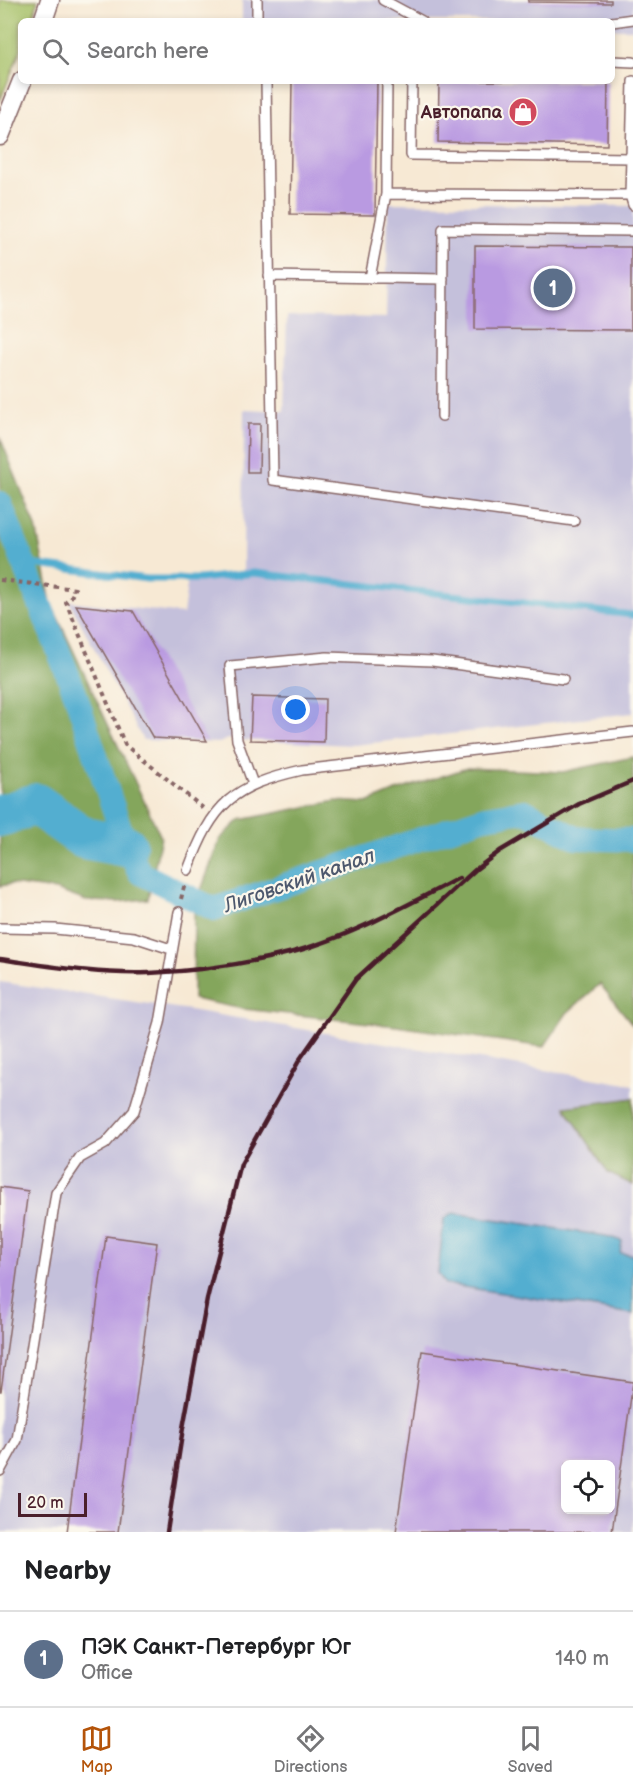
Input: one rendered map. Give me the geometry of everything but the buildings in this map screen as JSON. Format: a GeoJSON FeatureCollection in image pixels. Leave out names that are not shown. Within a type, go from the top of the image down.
{"type":"FeatureCollection","features":[{"type":"Feature","properties":{"kind":"street"},"geometry":{"type":"LineString","coordinates":[[44,18],[50,0]]}},
{"type":"Feature","properties":{"kind":"street"},"geometry":{"type":"LineString","coordinates":[[0,136],[21,84]]}},
{"type":"Feature","properties":{"kind":"lane"},"geometry":{"type":"LineString","coordinates":[[257,0],[257,18]]}},
{"type":"Feature","properties":{"kind":"lane"},"geometry":{"type":"LineString","coordinates":[[383,0],[416,18]]}},
{"type":"Feature","properties":{"kind":"lane"},"geometry":{"type":"LineString","coordinates":[[615,22],[633,19]]}},
{"type":"Feature","properties":{"kind":"lane"},"geometry":{"type":"LineString","coordinates":[[615,62],[633,62]]}},
{"type":"Feature","properties":{"kind":"lane"},"geometry":{"type":"LineString","coordinates":[[386,194],[632,200],[633,81]]}},
{"type":"Feature","properties":{"kind":"lane"},"geometry":{"type":"LineString","coordinates":[[266,84],[273,480],[574,521]]}},
{"type":"Feature","properties":{"kind":"lane"},"geometry":{"type":"LineString","coordinates":[[370,278],[386,194],[387,84]]}},
{"type":"Feature","properties":{"kind":"lane"},"geometry":{"type":"LineString","coordinates":[[412,84],[411,155],[631,158]]}},
{"type":"Feature","properties":{"kind":"lane"},"geometry":{"type":"LineString","coordinates":[[442,416],[444,229],[633,231]]}},
{"type":"Feature","properties":{"kind":"lane"},"geometry":{"type":"LineString","coordinates":[[269,276],[443,279]]}},
{"type":"Feature","properties":{"kind":"lane"},"geometry":{"type":"LineString","coordinates":[[253,784],[237,740],[230,666],[350,657],[432,661],[563,679]]}},
{"type":"Feature","properties":{"kind":"lane"},"geometry":{"type":"LineString","coordinates":[[188,870],[197,845],[213,816],[232,796],[268,777],[302,770],[633,732]]}},
{"type":"Feature","properties":{"kind":"lane"},"geometry":{"type":"LineString","coordinates":[[1,1468],[17,1440],[56,1193],[80,1158],[105,1144],[134,1111],[160,1023],[179,912]]}},
{"type":"Feature","properties":{"kind":"lane"},"geometry":{"type":"LineString","coordinates":[[0,928],[55,929],[134,936],[171,949]]}},
{"type":"Feature","properties":{"kind":"path"},"geometry":{"type":"LineString","coordinates":[[0,580],[75,589],[66,602],[125,745],[213,816]]}},
{"type":"Feature","properties":{"kind":"path"},"geometry":{"type":"LineString","coordinates":[[179,912],[188,870]]}},
{"type":"Feature","properties":{"kind":"shaded area"},"geometry":{"type":"Polygon","coordinates":[[[242,0],[633,0],[633,29],[615,29],[615,18],[242,18],[242,0]]]}},
{"type":"Feature","properties":{"kind":"shaded area"},"geometry":{"type":"Polygon","coordinates":[[[388,203],[633,206],[633,713],[354,745],[228,739],[219,743],[143,740],[69,601],[183,614],[188,578],[243,571],[244,409],[284,411],[287,316],[386,318],[388,203]]]}},
{"type":"Feature","properties":{"kind":"shaded area"},"geometry":{"type":"Polygon","coordinates":[[[0,982],[190,1010],[633,1085],[633,1532],[0,1532],[0,982]]]}},
{"type":"Feature","properties":{"kind":"green space"},"geometry":{"type":"Polygon","coordinates":[[[0,0],[38,0],[33,18],[18,18],[18,56],[0,101],[0,0]]]}},
{"type":"Feature","properties":{"kind":"green space"},"geometry":{"type":"Polygon","coordinates":[[[0,437],[36,527],[51,603],[161,837],[148,899],[118,902],[86,901],[56,890],[11,884],[0,886],[0,437]]]}},
{"type":"Feature","properties":{"kind":"green space"},"geometry":{"type":"Polygon","coordinates":[[[633,757],[633,1025],[600,984],[567,1013],[544,1047],[396,1026],[243,1009],[193,999],[194,909],[220,839],[240,820],[336,801],[367,803],[467,768],[563,772],[633,757]]]}},
{"type":"Feature","properties":{"kind":"green space"},"geometry":{"type":"Polygon","coordinates":[[[633,1098],[633,1185],[608,1173],[565,1107],[633,1098]]]}},
{"type":"Feature","properties":{"kind":"water"},"geometry":{"type":"Polygon","coordinates":[[[453,1213],[606,1236],[622,1241],[620,1253],[633,1255],[633,1314],[445,1284],[438,1273],[444,1219],[453,1213]]]}},
{"type":"Feature","properties":{"kind":"waterway","name":"Лиговский канал"},"geometry":{"type":"LineString","coordinates":[[0,503],[75,693],[126,846],[140,873],[214,909],[485,817],[525,811],[576,838],[633,840]]}},
{"type":"Feature","properties":{"kind":"waterway"},"geometry":{"type":"LineString","coordinates":[[23,563],[147,579],[200,579],[254,573],[633,615]]}},
{"type":"Feature","properties":{"kind":"waterway"},"geometry":{"type":"LineString","coordinates":[[0,816],[36,804],[84,838],[126,846]]}},
{"type":"Feature","properties":{"kind":"railway"},"geometry":{"type":"LineString","coordinates":[[167,1532],[183,1428],[207,1299],[241,1164],[300,1059],[356,979],[475,870],[500,851],[579,804],[633,781]]}},
{"type":"Feature","properties":{"kind":"railway"},"geometry":{"type":"LineString","coordinates":[[0,959],[112,973],[186,971],[258,960],[293,952],[335,938],[459,878]]}},
{"type":"Feature","properties":{"kind":"place","name":"Автопапа"},"geometry":{"type":"Point","coordinates":[523,112]}},
{"type":"Feature","properties":{"kind":"place","name":"ПЭК Санкт-Петербург Юг"},"geometry":{"type":"Point","coordinates":[553,288]}}]}
